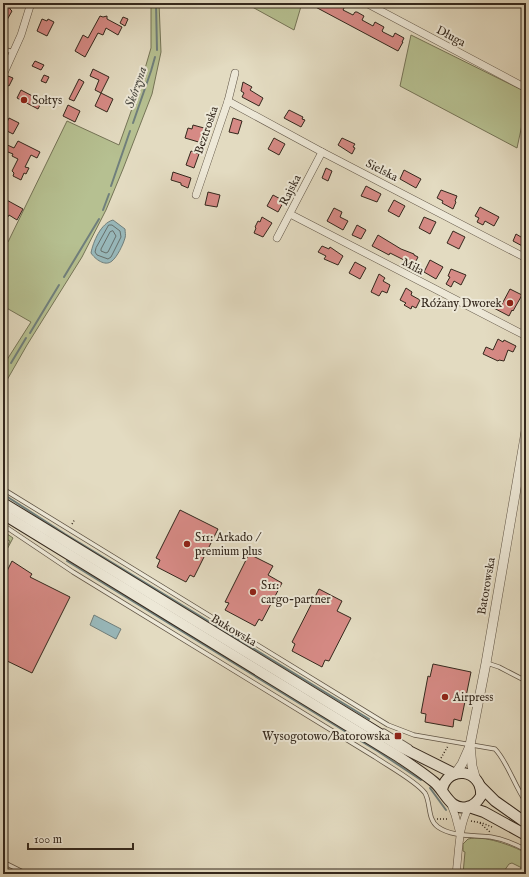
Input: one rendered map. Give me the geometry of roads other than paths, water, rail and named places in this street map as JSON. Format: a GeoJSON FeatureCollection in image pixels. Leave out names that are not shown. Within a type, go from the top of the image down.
{"type":"FeatureCollection","features":[{"type":"Feature","properties":{"kind":"main road","name":"Bukowska"},"geometry":{"type":"LineString","coordinates":[[3,502],[372,729],[422,758],[455,774]]}},
{"type":"Feature","properties":{"kind":"main road","name":"Bukowska"},"geometry":{"type":"LineString","coordinates":[[3,514],[399,757],[434,782],[442,790]]}},
{"type":"Feature","properties":{"kind":"main road"},"geometry":{"type":"LineString","coordinates":[[478,783],[481,796],[469,806],[460,807],[450,802],[442,790],[445,783],[455,774],[462,772],[469,774],[478,783],[495,801],[526,823]]}},
{"type":"Feature","properties":{"kind":"main road"},"geometry":{"type":"LineString","coordinates":[[469,806],[508,824],[526,835]]}},
{"type":"Feature","properties":{"kind":"street"},"geometry":{"type":"LineString","coordinates":[[3,75],[14,52],[31,3]]}},
{"type":"Feature","properties":{"kind":"street","name":"Długa"},"geometry":{"type":"LineString","coordinates":[[366,3],[526,88]]}},
{"type":"Feature","properties":{"kind":"street","name":"Beztroska"},"geometry":{"type":"LineString","coordinates":[[196,195],[228,101],[235,73]]}},
{"type":"Feature","properties":{"kind":"street","name":"Sielska"},"geometry":{"type":"LineString","coordinates":[[228,101],[322,152],[526,258]]}},
{"type":"Feature","properties":{"kind":"street","name":"Rajska"},"geometry":{"type":"LineString","coordinates":[[277,238],[322,152]]}},
{"type":"Feature","properties":{"kind":"street","name":"Miła"},"geometry":{"type":"LineString","coordinates":[[290,214],[526,336]]}},
{"type":"Feature","properties":{"kind":"street","name":"Batorowska"},"geometry":{"type":"LineString","coordinates":[[455,774],[460,767],[470,745],[486,663],[526,431]]}},
{"type":"Feature","properties":{"kind":"street","name":"Batorowska"},"geometry":{"type":"LineString","coordinates":[[470,745],[472,766],[478,783]]}},
{"type":"Feature","properties":{"kind":"street"},"geometry":{"type":"LineString","coordinates":[[450,802],[460,834]]}},
{"type":"Feature","properties":{"kind":"street"},"geometry":{"type":"LineString","coordinates":[[456,874],[460,834],[464,816],[469,806]]}},
{"type":"Feature","properties":{"kind":"lane"},"geometry":{"type":"LineString","coordinates":[[3,49],[14,52]]}},
{"type":"Feature","properties":{"kind":"lane"},"geometry":{"type":"LineString","coordinates":[[3,489],[388,725],[414,735],[495,749],[499,753],[515,785],[526,802]]}},
{"type":"Feature","properties":{"kind":"lane"},"geometry":{"type":"LineString","coordinates":[[3,525],[73,572],[406,777],[425,794],[428,799],[432,819],[435,825],[444,830],[460,834],[497,839],[516,844],[526,850]]}},
{"type":"Feature","properties":{"kind":"lane"},"geometry":{"type":"LineString","coordinates":[[486,663],[499,667],[526,681]]}},
{"type":"Feature","properties":{"kind":"lane"},"geometry":{"type":"LineString","coordinates":[[508,824],[513,832],[526,840]]}},
{"type":"Feature","properties":{"kind":"lane"},"geometry":{"type":"LineString","coordinates":[[3,862],[27,874]]}},
{"type":"Feature","properties":{"kind":"water"},"geometry":{"type":"Polygon","coordinates":[[[113,220],[125,229],[125,237],[118,254],[114,259],[109,263],[103,263],[95,258],[91,253],[101,229],[113,220]]]}},
{"type":"Feature","properties":{"kind":"water"},"geometry":{"type":"Polygon","coordinates":[[[94,615],[121,629],[116,639],[90,625],[94,615]]]}},
{"type":"Feature","properties":{"kind":"waterway","name":"Skórzyna"},"geometry":{"type":"LineString","coordinates":[[156,3],[157,50]]}},
{"type":"Feature","properties":{"kind":"waterway","name":"Skórzyna"},"geometry":{"type":"LineString","coordinates":[[133,123],[155,57]]}},
{"type":"Feature","properties":{"kind":"waterway","name":"Skórzyna"},"geometry":{"type":"LineString","coordinates":[[111,186],[130,131]]}},
{"type":"Feature","properties":{"kind":"waterway","name":"Skórzyna"},"geometry":{"type":"LineString","coordinates":[[103,210],[109,194]]}},
{"type":"Feature","properties":{"kind":"waterway","name":"Skórzyna"},"geometry":{"type":"LineString","coordinates":[[64,277],[99,219]]}},
{"type":"Feature","properties":{"kind":"waterway","name":"Skórzyna"},"geometry":{"type":"LineString","coordinates":[[30,333],[59,285]]}},
{"type":"Feature","properties":{"kind":"waterway","name":"Skórzyna"},"geometry":{"type":"LineString","coordinates":[[11,363],[26,338]]}},
{"type":"Feature","properties":{"kind":"waterway","name":"Skórzyna"},"geometry":{"type":"LineString","coordinates":[[3,375],[7,369]]}},
{"type":"Feature","properties":{"kind":"waterway"},"geometry":{"type":"LineString","coordinates":[[3,494],[65,534],[369,719]]}},
{"type":"Feature","properties":{"kind":"waterway"},"geometry":{"type":"LineString","coordinates":[[67,561],[379,752],[421,780]]}},
{"type":"Feature","properties":{"kind":"waterway"},"geometry":{"type":"LineString","coordinates":[[430,788],[446,810]]}},
{"type":"Feature","properties":{"kind":"place","name":"Sołtys"},"geometry":{"type":"Point","coordinates":[24,100]}},
{"type":"Feature","properties":{"kind":"place","name":"Różany Dworek"},"geometry":{"type":"Point","coordinates":[510,303]}},
{"type":"Feature","properties":{"kind":"place","name":"S11: Arkado / premium plus"},"geometry":{"type":"Point","coordinates":[187,544]}},
{"type":"Feature","properties":{"kind":"place","name":"S11: cargo-partner"},"geometry":{"type":"Point","coordinates":[253,592]}},
{"type":"Feature","properties":{"kind":"place","name":"Airpress"},"geometry":{"type":"Point","coordinates":[445,697]}},
{"type":"Feature","properties":{"kind":"place","name":"Wysogotowo/Batorowska"},"geometry":{"type":"Point","coordinates":[398,736]}}]}
